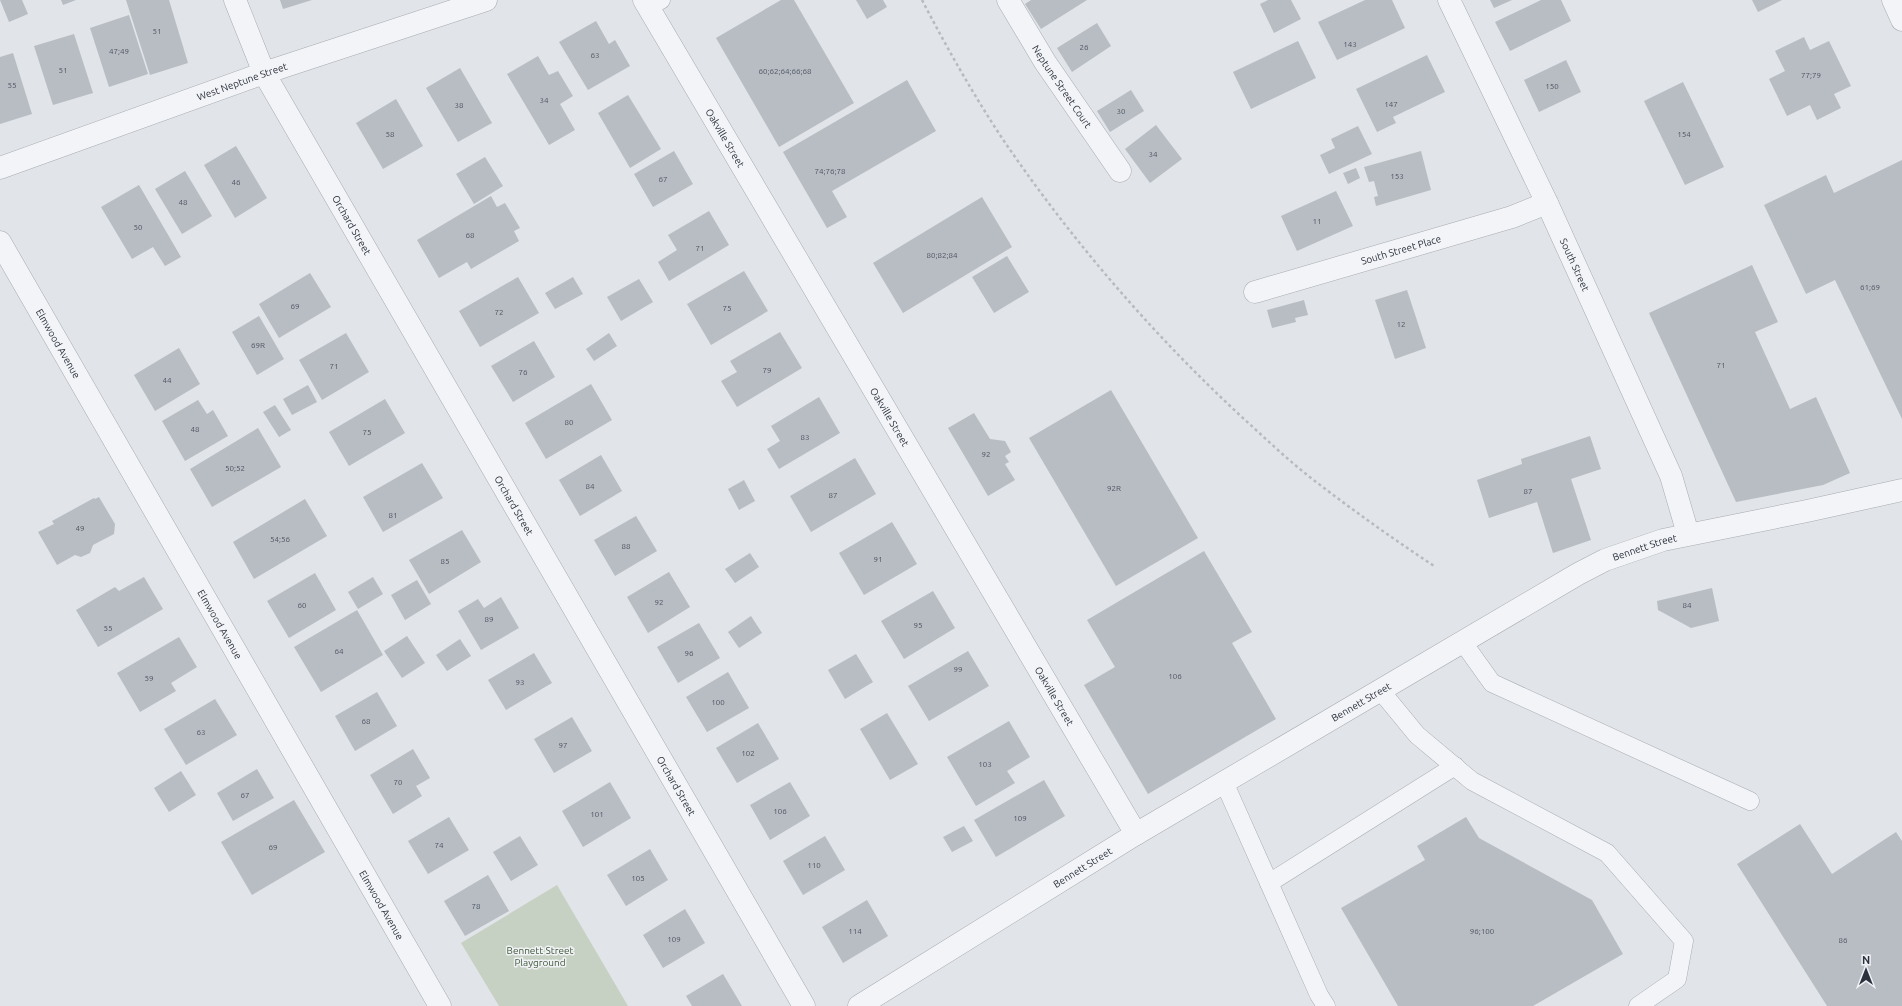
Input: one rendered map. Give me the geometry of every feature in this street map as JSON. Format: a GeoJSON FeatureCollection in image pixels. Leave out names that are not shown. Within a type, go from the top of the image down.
{"type":"FeatureCollection","features":[{"type":"Feature","properties":{"kind":"street","name":"Orchard Street"},"geometry":{"type":"LineString","coordinates":[[235,0],[264,73],[804,1006]]}},
{"type":"Feature","properties":{"kind":"street","name":"West Neptune Street"},"geometry":{"type":"LineString","coordinates":[[0,168],[264,73],[486,0]]}},
{"type":"Feature","properties":{"kind":"street","name":"Neptune Street Court"},"geometry":{"type":"LineString","coordinates":[[1008,0],[1045,62],[1120,171]]}},
{"type":"Feature","properties":{"kind":"street","name":"South Street"},"geometry":{"type":"LineString","coordinates":[[1449,0],[1547,203],[1671,476],[1688,534]]}},
{"type":"Feature","properties":{"kind":"street"},"geometry":{"type":"LineString","coordinates":[[1893,0],[1902,20]]}},
{"type":"Feature","properties":{"kind":"street","name":"Oakville Street"},"geometry":{"type":"LineString","coordinates":[[651,2],[1136,834]]}},
{"type":"Feature","properties":{"kind":"street","name":"South Street Place"},"geometry":{"type":"LineString","coordinates":[[1255,292],[1512,216],[1547,203]]}},
{"type":"Feature","properties":{"kind":"street","name":"Elmwood Avenue"},"geometry":{"type":"LineString","coordinates":[[0,242],[440,1006]]}},
{"type":"Feature","properties":{"kind":"street","name":"Bennett Street"},"geometry":{"type":"LineString","coordinates":[[858,1006],[1136,834],[1546,591],[1606,560],[1664,540],[1688,534],[1807,511],[1902,490]]}},
{"type":"Feature","properties":{"kind":"lane"},"geometry":{"type":"LineString","coordinates":[[1462,641],[1492,683],[1718,788],[1750,801]]}},
{"type":"Feature","properties":{"kind":"lane"},"geometry":{"type":"LineString","coordinates":[[1380,690],[1417,735],[1472,781],[1608,853],[1684,941],[1677,979],[1638,1006]]}},
{"type":"Feature","properties":{"kind":"lane"},"geometry":{"type":"LineString","coordinates":[[1269,883],[1455,766]]}},
{"type":"Feature","properties":{"kind":"lane"},"geometry":{"type":"LineString","coordinates":[[1224,782],[1319,995],[1326,1006]]}},
{"type":"Feature","properties":{"kind":"path"},"geometry":{"type":"LineString","coordinates":[[922,0],[962,73],[1003,139],[1052,207],[1130,303],[1212,390],[1310,477],[1434,566]]}},
{"type":"Feature","properties":{"kind":"green space","name":"Bennett Street Playground"},"geometry":{"type":"Polygon","coordinates":[[[557,885],[628,1006],[499,1006],[461,943],[557,885]]]}},
{"type":"Feature","properties":{"kind":"building"},"geometry":{"type":"Polygon","coordinates":[[[0,0],[22,0],[28,14],[9,22],[0,0]]]}},
{"type":"Feature","properties":{"kind":"building"},"geometry":{"type":"Polygon","coordinates":[[[61,0],[76,0],[63,5],[61,0]]]}},
{"type":"Feature","properties":{"kind":"building"},"geometry":{"type":"Polygon","coordinates":[[[126,0],[169,0],[188,63],[150,75],[126,0]]]}},
{"type":"Feature","properties":{"kind":"building"},"geometry":{"type":"Polygon","coordinates":[[[280,0],[312,0],[283,9],[280,0]]]}},
{"type":"Feature","properties":{"kind":"building"},"geometry":{"type":"Polygon","coordinates":[[[781,0],[794,0],[854,103],[779,147],[716,38],[781,0]]]}},
{"type":"Feature","properties":{"kind":"building"},"geometry":{"type":"Polygon","coordinates":[[[856,0],[883,0],[887,7],[867,19],[856,0]]]}},
{"type":"Feature","properties":{"kind":"building"},"geometry":{"type":"Polygon","coordinates":[[[1031,0],[1087,0],[1041,29],[1025,4],[1031,0]]]}},
{"type":"Feature","properties":{"kind":"building"},"geometry":{"type":"Polygon","coordinates":[[[1268,0],[1291,0],[1301,19],[1274,33],[1260,4],[1268,0]]]}},
{"type":"Feature","properties":{"kind":"building"},"geometry":{"type":"Polygon","coordinates":[[[1365,0],[1392,0],[1405,28],[1337,60],[1318,22],[1365,0]]]}},
{"type":"Feature","properties":{"kind":"building"},"geometry":{"type":"Polygon","coordinates":[[[1490,0],[1512,0],[1494,8],[1490,0]]]}},
{"type":"Feature","properties":{"kind":"building"},"geometry":{"type":"Polygon","coordinates":[[[1541,0],[1561,0],[1571,21],[1510,51],[1495,22],[1541,0]]]}},
{"type":"Feature","properties":{"kind":"building"},"geometry":{"type":"Polygon","coordinates":[[[1752,0],[1782,0],[1758,12],[1752,0]]]}},
{"type":"Feature","properties":{"kind":"building"},"geometry":{"type":"Polygon","coordinates":[[[129,15],[148,74],[109,87],[90,28],[129,15]]]}},
{"type":"Feature","properties":{"kind":"building"},"geometry":{"type":"Polygon","coordinates":[[[596,21],[609,44],[615,40],[630,66],[588,90],[559,42],[596,21]]]}},
{"type":"Feature","properties":{"kind":"building"},"geometry":{"type":"Polygon","coordinates":[[[1097,23],[1111,46],[1072,72],[1057,48],[1097,23]]]}},
{"type":"Feature","properties":{"kind":"building"},"geometry":{"type":"Polygon","coordinates":[[[74,34],[93,93],[53,105],[34,46],[74,34]]]}},
{"type":"Feature","properties":{"kind":"building"},"geometry":{"type":"Polygon","coordinates":[[[1804,37],[1810,50],[1829,41],[1851,86],[1834,94],[1841,108],[1817,120],[1810,105],[1787,116],[1769,79],[1785,71],[1775,51],[1804,37]]]}},
{"type":"Feature","properties":{"kind":"building"},"geometry":{"type":"Polygon","coordinates":[[[1298,41],[1316,78],[1251,109],[1233,72],[1298,41]]]}},
{"type":"Feature","properties":{"kind":"building"},"geometry":{"type":"Polygon","coordinates":[[[13,53],[32,114],[0,124],[0,57],[13,53]]]}},
{"type":"Feature","properties":{"kind":"building"},"geometry":{"type":"Polygon","coordinates":[[[1427,55],[1445,92],[1393,117],[1396,123],[1377,132],[1356,89],[1427,55]]]}},
{"type":"Feature","properties":{"kind":"building"},"geometry":{"type":"Polygon","coordinates":[[[538,56],[549,75],[558,71],[573,96],[560,104],[575,130],[549,145],[507,74],[538,56]]]}},
{"type":"Feature","properties":{"kind":"building"},"geometry":{"type":"Polygon","coordinates":[[[1566,60],[1581,92],[1539,112],[1524,80],[1566,60]]]}},
{"type":"Feature","properties":{"kind":"building"},"geometry":{"type":"Polygon","coordinates":[[[460,68],[492,123],[458,142],[426,88],[460,68]]]}},
{"type":"Feature","properties":{"kind":"building"},"geometry":{"type":"Polygon","coordinates":[[[907,80],[936,131],[832,191],[847,217],[827,228],[783,152],[907,80]]]}},
{"type":"Feature","properties":{"kind":"building"},"geometry":{"type":"Polygon","coordinates":[[[1683,82],[1724,167],[1685,185],[1644,101],[1683,82]]]}},
{"type":"Feature","properties":{"kind":"building"},"geometry":{"type":"Polygon","coordinates":[[[1131,90],[1144,111],[1110,132],[1097,111],[1131,90]]]}},
{"type":"Feature","properties":{"kind":"building"},"geometry":{"type":"Polygon","coordinates":[[[628,95],[661,149],[630,168],[598,113],[628,95]]]}},
{"type":"Feature","properties":{"kind":"building"},"geometry":{"type":"Polygon","coordinates":[[[396,99],[423,146],[383,169],[356,123],[396,99]]]}},
{"type":"Feature","properties":{"kind":"building"},"geometry":{"type":"Polygon","coordinates":[[[1156,125],[1182,159],[1150,183],[1125,149],[1156,125]]]}},
{"type":"Feature","properties":{"kind":"building"},"geometry":{"type":"Polygon","coordinates":[[[1358,126],[1372,154],[1329,174],[1320,155],[1335,148],[1331,139],[1358,126]]]}},
{"type":"Feature","properties":{"kind":"building"},"geometry":{"type":"Polygon","coordinates":[[[236,146],[267,198],[235,218],[204,165],[236,146]]]}},
{"type":"Feature","properties":{"kind":"building"},"geometry":{"type":"Polygon","coordinates":[[[674,151],[693,184],[653,207],[634,174],[674,151]]]}},
{"type":"Feature","properties":{"kind":"building"},"geometry":{"type":"Polygon","coordinates":[[[1421,151],[1431,190],[1376,206],[1374,197],[1378,196],[1374,181],[1369,182],[1364,167],[1421,151]]]}},
{"type":"Feature","properties":{"kind":"building"},"geometry":{"type":"Polygon","coordinates":[[[485,157],[503,186],[474,204],[456,174],[485,157]]]}},
{"type":"Feature","properties":{"kind":"building"},"geometry":{"type":"Polygon","coordinates":[[[1902,160],[1902,419],[1835,280],[1806,294],[1764,205],[1826,175],[1834,193],[1902,160]]]}},
{"type":"Feature","properties":{"kind":"building"},"geometry":{"type":"Polygon","coordinates":[[[1356,168],[1360,178],[1348,184],[1343,173],[1356,168]]]}},
{"type":"Feature","properties":{"kind":"building"},"geometry":{"type":"Polygon","coordinates":[[[185,171],[212,216],[182,234],[155,189],[185,171]]]}},
{"type":"Feature","properties":{"kind":"building"},"geometry":{"type":"Polygon","coordinates":[[[139,185],[181,257],[165,266],[153,247],[132,259],[101,207],[139,185]]]}},
{"type":"Feature","properties":{"kind":"building"},"geometry":{"type":"Polygon","coordinates":[[[1336,191],[1353,226],[1297,251],[1281,216],[1336,191]]]}},
{"type":"Feature","properties":{"kind":"building"},"geometry":{"type":"Polygon","coordinates":[[[491,196],[497,207],[505,203],[520,228],[514,231],[519,241],[471,269],[467,262],[439,278],[417,240],[491,196]]]}},
{"type":"Feature","properties":{"kind":"building"},"geometry":{"type":"Polygon","coordinates":[[[982,197],[1012,247],[903,313],[873,263],[982,197]]]}},
{"type":"Feature","properties":{"kind":"building"},"geometry":{"type":"Polygon","coordinates":[[[709,211],[729,245],[669,281],[658,262],[677,250],[668,235],[709,211]]]}},
{"type":"Feature","properties":{"kind":"building"},"geometry":{"type":"Polygon","coordinates":[[[1007,256],[1029,292],[994,313],[972,277],[1007,256]]]}},
{"type":"Feature","properties":{"kind":"building"},"geometry":{"type":"Polygon","coordinates":[[[1752,265],[1778,322],[1755,332],[1790,409],[1816,397],[1850,473],[1823,485],[1736,502],[1649,313],[1752,265]]]}},
{"type":"Feature","properties":{"kind":"building"},"geometry":{"type":"Polygon","coordinates":[[[744,271],[768,311],[711,345],[687,304],[744,271]]]}},
{"type":"Feature","properties":{"kind":"building"},"geometry":{"type":"Polygon","coordinates":[[[310,273],[331,307],[279,338],[259,304],[310,273]]]}},
{"type":"Feature","properties":{"kind":"building"},"geometry":{"type":"Polygon","coordinates":[[[518,277],[539,313],[480,347],[459,311],[518,277]]]}},
{"type":"Feature","properties":{"kind":"building"},"geometry":{"type":"Polygon","coordinates":[[[573,277],[583,294],[555,309],[545,293],[573,277]]]}},
{"type":"Feature","properties":{"kind":"building"},"geometry":{"type":"Polygon","coordinates":[[[639,279],[653,302],[621,321],[607,297],[639,279]]]}},
{"type":"Feature","properties":{"kind":"building"},"geometry":{"type":"Polygon","coordinates":[[[1407,290],[1426,348],[1395,359],[1375,300],[1407,290]]]}},
{"type":"Feature","properties":{"kind":"building"},"geometry":{"type":"Polygon","coordinates":[[[1304,300],[1308,315],[1295,318],[1296,322],[1272,328],[1267,310],[1304,300]]]}},
{"type":"Feature","properties":{"kind":"building"},"geometry":{"type":"Polygon","coordinates":[[[259,316],[284,359],[257,375],[232,332],[259,316]]]}},
{"type":"Feature","properties":{"kind":"building"},"geometry":{"type":"Polygon","coordinates":[[[780,332],[802,368],[737,407],[721,381],[737,372],[730,361],[780,332]]]}},
{"type":"Feature","properties":{"kind":"building"},"geometry":{"type":"Polygon","coordinates":[[[346,333],[369,372],[322,400],[299,360],[346,333]]]}},
{"type":"Feature","properties":{"kind":"building"},"geometry":{"type":"Polygon","coordinates":[[[609,333],[617,346],[594,361],[586,349],[609,333]]]}},
{"type":"Feature","properties":{"kind":"building"},"geometry":{"type":"Polygon","coordinates":[[[534,341],[555,377],[513,402],[491,366],[534,341]]]}},
{"type":"Feature","properties":{"kind":"building"},"geometry":{"type":"Polygon","coordinates":[[[179,348],[200,384],[155,411],[134,375],[179,348]]]}},
{"type":"Feature","properties":{"kind":"building"},"geometry":{"type":"Polygon","coordinates":[[[591,384],[612,420],[546,459],[525,423],[591,384]]]}},
{"type":"Feature","properties":{"kind":"building"},"geometry":{"type":"Polygon","coordinates":[[[308,385],[317,402],[292,415],[283,399],[308,385]]]}},
{"type":"Feature","properties":{"kind":"building"},"geometry":{"type":"Polygon","coordinates":[[[1111,390],[1198,538],[1116,586],[1029,438],[1111,390]]]}},
{"type":"Feature","properties":{"kind":"building"},"geometry":{"type":"Polygon","coordinates":[[[819,397],[840,433],[779,469],[767,449],[780,441],[771,426],[819,397]]]}},
{"type":"Feature","properties":{"kind":"building"},"geometry":{"type":"Polygon","coordinates":[[[385,399],[405,433],[349,466],[329,432],[385,399]]]}},
{"type":"Feature","properties":{"kind":"building"},"geometry":{"type":"Polygon","coordinates":[[[198,400],[207,414],[213,410],[228,436],[185,461],[162,421],[198,400]]]}},
{"type":"Feature","properties":{"kind":"building"},"geometry":{"type":"Polygon","coordinates":[[[275,405],[291,430],[279,437],[263,412],[275,405]]]}},
{"type":"Feature","properties":{"kind":"building"},"geometry":{"type":"Polygon","coordinates":[[[974,413],[990,439],[1005,441],[1011,452],[1005,456],[1009,462],[1005,464],[1015,480],[988,496],[948,428],[974,413]]]}},
{"type":"Feature","properties":{"kind":"building"},"geometry":{"type":"Polygon","coordinates":[[[258,428],[281,467],[212,507],[190,469],[258,428]]]}},
{"type":"Feature","properties":{"kind":"building"},"geometry":{"type":"Polygon","coordinates":[[[1590,436],[1601,469],[1571,479],[1591,540],[1553,553],[1537,502],[1489,518],[1477,480],[1522,464],[1521,459],[1590,436]]]}},
{"type":"Feature","properties":{"kind":"building"},"geometry":{"type":"Polygon","coordinates":[[[601,455],[622,491],[580,516],[559,480],[601,455]]]}},
{"type":"Feature","properties":{"kind":"building"},"geometry":{"type":"Polygon","coordinates":[[[855,458],[876,494],[811,532],[790,496],[855,458]]]}},
{"type":"Feature","properties":{"kind":"building"},"geometry":{"type":"Polygon","coordinates":[[[422,463],[443,498],[383,532],[363,497],[422,463]]]}},
{"type":"Feature","properties":{"kind":"building"},"geometry":{"type":"Polygon","coordinates":[[[744,480],[755,501],[739,510],[728,489],[744,480]]]}},
{"type":"Feature","properties":{"kind":"building"},"geometry":{"type":"Polygon","coordinates":[[[99,497],[115,524],[114,534],[93,545],[90,553],[81,557],[75,555],[57,565],[38,532],[54,524],[52,521],[94,498],[99,497]]]}},
{"type":"Feature","properties":{"kind":"building"},"geometry":{"type":"Polygon","coordinates":[[[305,499],[327,536],[254,579],[233,542],[305,499]]]}},
{"type":"Feature","properties":{"kind":"building"},"geometry":{"type":"Polygon","coordinates":[[[636,516],[657,551],[615,576],[594,540],[636,516]]]}},
{"type":"Feature","properties":{"kind":"building"},"geometry":{"type":"Polygon","coordinates":[[[892,522],[917,564],[864,595],[839,553],[892,522]]]}},
{"type":"Feature","properties":{"kind":"building"},"geometry":{"type":"Polygon","coordinates":[[[462,530],[481,562],[429,594],[409,560],[462,530]]]}},
{"type":"Feature","properties":{"kind":"building"},"geometry":{"type":"Polygon","coordinates":[[[1204,551],[1252,632],[1232,643],[1276,719],[1148,794],[1084,685],[1115,667],[1087,620],[1204,551]]]}},
{"type":"Feature","properties":{"kind":"building"},"geometry":{"type":"Polygon","coordinates":[[[750,553],[759,567],[735,583],[725,569],[750,553]]]}},
{"type":"Feature","properties":{"kind":"building"},"geometry":{"type":"Polygon","coordinates":[[[669,572],[690,607],[648,633],[627,597],[669,572]]]}},
{"type":"Feature","properties":{"kind":"building"},"geometry":{"type":"Polygon","coordinates":[[[315,573],[336,610],[289,638],[267,601],[315,573]]]}},
{"type":"Feature","properties":{"kind":"building"},"geometry":{"type":"Polygon","coordinates":[[[144,577],[163,609],[98,647],[76,610],[115,587],[119,591],[144,577]]]}},
{"type":"Feature","properties":{"kind":"building"},"geometry":{"type":"Polygon","coordinates":[[[373,577],[383,594],[358,609],[348,592],[373,577]]]}},
{"type":"Feature","properties":{"kind":"building"},"geometry":{"type":"Polygon","coordinates":[[[417,580],[431,604],[405,620],[391,595],[417,580]]]}},
{"type":"Feature","properties":{"kind":"building"},"geometry":{"type":"Polygon","coordinates":[[[1712,588],[1719,621],[1691,628],[1658,610],[1657,601],[1712,588]]]}},
{"type":"Feature","properties":{"kind":"building"},"geometry":{"type":"Polygon","coordinates":[[[933,591],[955,628],[904,659],[881,621],[933,591]]]}},
{"type":"Feature","properties":{"kind":"building"},"geometry":{"type":"Polygon","coordinates":[[[501,597],[519,628],[481,650],[458,611],[478,599],[484,608],[501,597]]]}},
{"type":"Feature","properties":{"kind":"building"},"geometry":{"type":"Polygon","coordinates":[[[357,610],[383,655],[321,692],[294,647],[357,610]]]}},
{"type":"Feature","properties":{"kind":"building"},"geometry":{"type":"Polygon","coordinates":[[[751,616],[762,633],[739,648],[728,632],[751,616]]]}},
{"type":"Feature","properties":{"kind":"building"},"geometry":{"type":"Polygon","coordinates":[[[699,623],[720,658],[678,683],[657,647],[699,623]]]}},
{"type":"Feature","properties":{"kind":"building"},"geometry":{"type":"Polygon","coordinates":[[[407,636],[425,663],[402,678],[384,651],[407,636]]]}},
{"type":"Feature","properties":{"kind":"building"},"geometry":{"type":"Polygon","coordinates":[[[179,637],[197,667],[171,683],[176,691],[140,712],[117,673],[179,637]]]}},
{"type":"Feature","properties":{"kind":"building"},"geometry":{"type":"Polygon","coordinates":[[[460,639],[471,656],[447,671],[436,655],[460,639]]]}},
{"type":"Feature","properties":{"kind":"building"},"geometry":{"type":"Polygon","coordinates":[[[968,651],[989,686],[929,721],[908,686],[968,651]]]}},
{"type":"Feature","properties":{"kind":"building"},"geometry":{"type":"Polygon","coordinates":[[[534,653],[552,683],[506,710],[488,680],[534,653]]]}},
{"type":"Feature","properties":{"kind":"building"},"geometry":{"type":"Polygon","coordinates":[[[856,654],[873,682],[845,699],[828,670],[856,654]]]}},
{"type":"Feature","properties":{"kind":"building"},"geometry":{"type":"Polygon","coordinates":[[[728,672],[749,708],[707,732],[686,697],[728,672]]]}},
{"type":"Feature","properties":{"kind":"building"},"geometry":{"type":"Polygon","coordinates":[[[377,692],[397,726],[355,751],[335,716],[377,692]]]}},
{"type":"Feature","properties":{"kind":"building"},"geometry":{"type":"Polygon","coordinates":[[[215,699],[237,735],[186,765],[164,729],[215,699]]]}},
{"type":"Feature","properties":{"kind":"building"},"geometry":{"type":"Polygon","coordinates":[[[887,713],[918,764],[890,780],[860,729],[887,713]]]}},
{"type":"Feature","properties":{"kind":"building"},"geometry":{"type":"Polygon","coordinates":[[[572,717],[592,751],[554,773],[534,739],[572,717]]]}},
{"type":"Feature","properties":{"kind":"building"},"geometry":{"type":"Polygon","coordinates":[[[1009,721],[1030,757],[1007,771],[1015,783],[976,806],[947,757],[1009,721]]]}},
{"type":"Feature","properties":{"kind":"building"},"geometry":{"type":"Polygon","coordinates":[[[758,723],[779,759],[737,783],[716,748],[758,723]]]}},
{"type":"Feature","properties":{"kind":"building"},"geometry":{"type":"Polygon","coordinates":[[[413,749],[430,778],[416,786],[422,796],[393,814],[370,775],[413,749]]]}},
{"type":"Feature","properties":{"kind":"building"},"geometry":{"type":"Polygon","coordinates":[[[257,769],[274,798],[233,821],[217,793],[257,769]]]}},
{"type":"Feature","properties":{"kind":"building"},"geometry":{"type":"Polygon","coordinates":[[[181,771],[196,795],[169,812],[154,788],[181,771]]]}},
{"type":"Feature","properties":{"kind":"building"},"geometry":{"type":"Polygon","coordinates":[[[1044,780],[1065,816],[996,857],[974,820],[1044,780]]]}},
{"type":"Feature","properties":{"kind":"building"},"geometry":{"type":"Polygon","coordinates":[[[610,782],[631,818],[583,847],[562,811],[610,782]]]}},
{"type":"Feature","properties":{"kind":"building"},"geometry":{"type":"Polygon","coordinates":[[[790,782],[810,816],[770,840],[750,805],[790,782]]]}},
{"type":"Feature","properties":{"kind":"building"},"geometry":{"type":"Polygon","coordinates":[[[294,800],[325,852],[252,895],[221,842],[294,800]]]}},
{"type":"Feature","properties":{"kind":"building"},"geometry":{"type":"Polygon","coordinates":[[[449,817],[469,850],[428,874],[408,841],[449,817]]]}},
{"type":"Feature","properties":{"kind":"building"},"geometry":{"type":"Polygon","coordinates":[[[1466,817],[1479,838],[1592,900],[1623,954],[1533,1006],[1398,1006],[1341,908],[1425,860],[1417,846],[1466,817]]]}},
{"type":"Feature","properties":{"kind":"building"},"geometry":{"type":"Polygon","coordinates":[[[1800,824],[1832,874],[1896,832],[1902,841],[1902,1006],[1827,1006],[1737,864],[1800,824]]]}},
{"type":"Feature","properties":{"kind":"building"},"geometry":{"type":"Polygon","coordinates":[[[964,826],[973,841],[952,852],[943,837],[964,826]]]}},
{"type":"Feature","properties":{"kind":"building"},"geometry":{"type":"Polygon","coordinates":[[[520,836],[538,865],[511,881],[493,852],[520,836]]]}},
{"type":"Feature","properties":{"kind":"building"},"geometry":{"type":"Polygon","coordinates":[[[825,836],[845,870],[803,895],[783,861],[825,836]]]}},
{"type":"Feature","properties":{"kind":"building"},"geometry":{"type":"Polygon","coordinates":[[[650,849],[668,880],[626,906],[607,875],[650,849]]]}},
{"type":"Feature","properties":{"kind":"building"},"geometry":{"type":"Polygon","coordinates":[[[488,875],[509,911],[465,936],[444,901],[488,875]]]}},
{"type":"Feature","properties":{"kind":"building"},"geometry":{"type":"Polygon","coordinates":[[[867,900],[888,936],[843,963],[822,927],[867,900]]]}},
{"type":"Feature","properties":{"kind":"building"},"geometry":{"type":"Polygon","coordinates":[[[685,909],[705,943],[663,968],[643,935],[685,909]]]}},
{"type":"Feature","properties":{"kind":"building"},"geometry":{"type":"Polygon","coordinates":[[[723,974],[742,1006],[692,1006],[686,996],[723,974]]]}}]}
